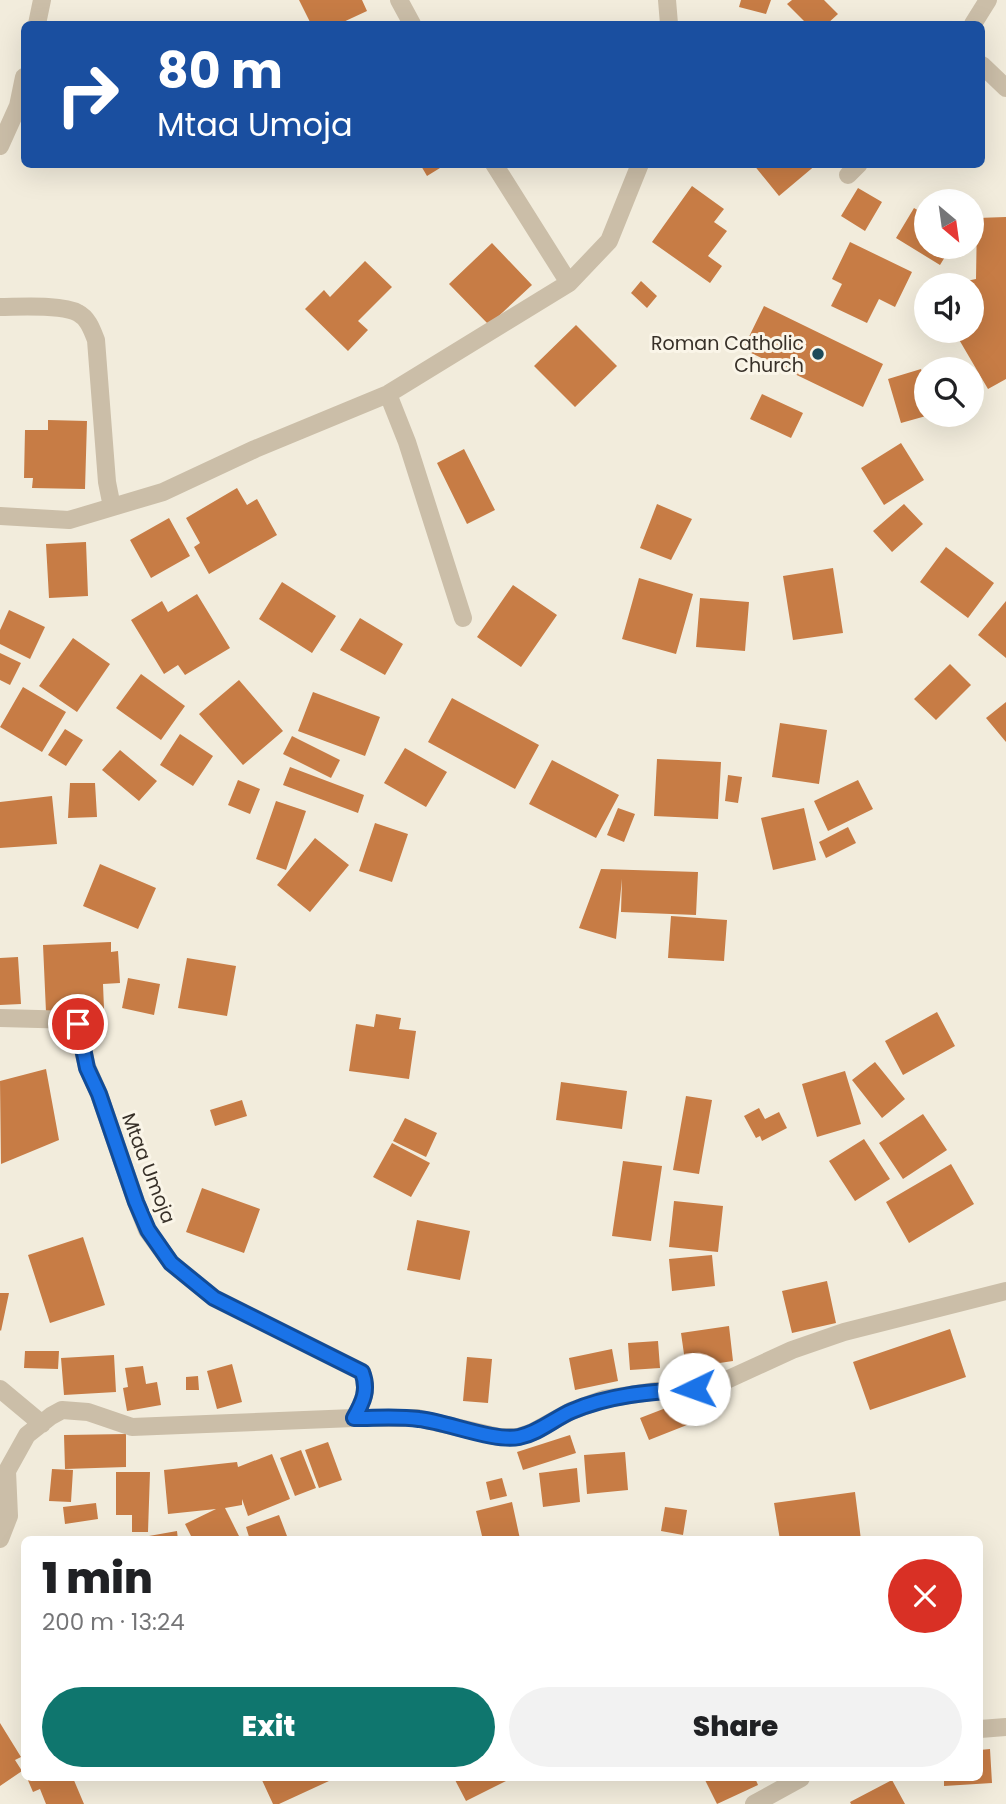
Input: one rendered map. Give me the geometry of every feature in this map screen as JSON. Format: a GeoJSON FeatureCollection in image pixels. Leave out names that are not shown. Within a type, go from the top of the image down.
{"type":"FeatureCollection","features":[{"type":"Feature","properties":{"kind":"street"},"geometry":{"type":"LineString","coordinates":[[38,21],[42,0]]}},
{"type":"Feature","properties":{"kind":"street"},"geometry":{"type":"LineString","coordinates":[[399,0],[410,21]]}},
{"type":"Feature","properties":{"kind":"street"},"geometry":{"type":"LineString","coordinates":[[667,0],[670,21]]}},
{"type":"Feature","properties":{"kind":"street"},"geometry":{"type":"LineString","coordinates":[[975,21],[988,0]]}},
{"type":"Feature","properties":{"kind":"street"},"geometry":{"type":"LineString","coordinates":[[985,68],[1006,88]]}},
{"type":"Feature","properties":{"kind":"street"},"geometry":{"type":"LineString","coordinates":[[0,146],[18,106],[21,92]]}},
{"type":"Feature","properties":{"kind":"street"},"geometry":{"type":"LineString","coordinates":[[497,168],[569,283]]}},
{"type":"Feature","properties":{"kind":"street"},"geometry":{"type":"LineString","coordinates":[[0,516],[69,520],[163,492],[255,449],[388,394],[569,283],[609,241],[638,168]]}},
{"type":"Feature","properties":{"kind":"street"},"geometry":{"type":"LineString","coordinates":[[0,307],[45,307],[78,313],[89,323],[96,340],[107,482],[112,506]]}},
{"type":"Feature","properties":{"kind":"street"},"geometry":{"type":"LineString","coordinates":[[388,394],[407,442],[463,618]]}},
{"type":"Feature","properties":{"kind":"street","name":"Mtaa Umoja"},"geometry":{"type":"LineString","coordinates":[[0,1018],[76,1020],[87,1068],[148,1230],[171,1263],[214,1298],[362,1372],[366,1383],[365,1398],[354,1418]]}},
{"type":"Feature","properties":{"kind":"street"},"geometry":{"type":"LineString","coordinates":[[0,1539],[9,1516],[7,1471],[27,1435],[62,1410],[76,1410],[132,1427],[417,1418],[499,1437],[518,1437],[533,1432],[571,1411],[604,1399],[656,1391],[694,1389],[720,1383],[792,1350],[844,1332],[1006,1291]]}},
{"type":"Feature","properties":{"kind":"street"},"geometry":{"type":"LineString","coordinates":[[0,1389],[41,1424]]}},
{"type":"Feature","properties":{"kind":"street"},"geometry":{"type":"LineString","coordinates":[[983,1730],[1006,1727]]}},
{"type":"Feature","properties":{"kind":"street"},"geometry":{"type":"LineString","coordinates":[[754,1804],[796,1781]]}},
{"type":"Feature","properties":{"kind":"building"},"geometry":{"type":"Polygon","coordinates":[[[299,0],[362,0],[367,11],[345,21],[310,21],[299,0]]]}},
{"type":"Feature","properties":{"kind":"building"},"geometry":{"type":"Polygon","coordinates":[[[741,0],[771,0],[766,14],[739,7],[741,0]]]}},
{"type":"Feature","properties":{"kind":"building"},"geometry":{"type":"Polygon","coordinates":[[[792,0],[824,0],[838,14],[830,21],[804,21],[787,4],[792,0]]]}},
{"type":"Feature","properties":{"kind":"building"},"geometry":{"type":"Polygon","coordinates":[[[422,168],[440,168],[427,176],[422,168]]]}},
{"type":"Feature","properties":{"kind":"building"},"geometry":{"type":"Polygon","coordinates":[[[756,168],[812,168],[779,196],[756,168]]]}},
{"type":"Feature","properties":{"kind":"building"},"geometry":{"type":"Polygon","coordinates":[[[692,186],[724,209],[714,222],[727,231],[708,256],[722,266],[710,283],[652,242],[692,186]]]}},
{"type":"Feature","properties":{"kind":"building"},"geometry":{"type":"Polygon","coordinates":[[[858,188],[882,202],[865,231],[841,216],[858,188]]]}},
{"type":"Feature","properties":{"kind":"building"},"geometry":{"type":"Polygon","coordinates":[[[914,208],[914,249],[896,238],[914,208]]]}},
{"type":"Feature","properties":{"kind":"building"},"geometry":{"type":"Polygon","coordinates":[[[1006,217],[1006,379],[988,389],[984,382],[984,357],[969,357],[961,343],[984,343],[984,273],[976,273],[976,259],[984,259],[984,218],[1006,217]]]}},
{"type":"Feature","properties":{"kind":"building"},"geometry":{"type":"Polygon","coordinates":[[[850,242],[912,272],[895,307],[879,299],[867,323],[831,306],[842,284],[832,279],[850,242]]]}},
{"type":"Feature","properties":{"kind":"building"},"geometry":{"type":"Polygon","coordinates":[[[492,243],[532,285],[489,325],[449,284],[492,243]]]}},
{"type":"Feature","properties":{"kind":"building"},"geometry":{"type":"Polygon","coordinates":[[[930,259],[944,259],[940,265],[930,259]]]}},
{"type":"Feature","properties":{"kind":"building"},"geometry":{"type":"Polygon","coordinates":[[[365,261],[392,287],[358,321],[368,330],[348,351],[305,309],[324,290],[330,297],[365,261]]]}},
{"type":"Feature","properties":{"kind":"building"},"geometry":{"type":"Polygon","coordinates":[[[641,281],[657,296],[647,308],[631,293],[641,281]]]}},
{"type":"Feature","properties":{"kind":"building"},"geometry":{"type":"Polygon","coordinates":[[[764,306],[883,364],[863,407],[743,349],[764,306]]]}},
{"type":"Feature","properties":{"kind":"building"},"geometry":{"type":"Polygon","coordinates":[[[576,325],[617,366],[575,407],[534,366],[576,325]]]}},
{"type":"Feature","properties":{"kind":"building"},"geometry":{"type":"Polygon","coordinates":[[[914,371],[914,419],[901,423],[888,379],[914,371]]]}},
{"type":"Feature","properties":{"kind":"building"},"geometry":{"type":"Polygon","coordinates":[[[762,394],[803,413],[791,438],[750,419],[762,394]]]}},
{"type":"Feature","properties":{"kind":"building"},"geometry":{"type":"Polygon","coordinates":[[[48,420],[87,421],[85,489],[32,488],[33,478],[24,478],[25,430],[48,430],[48,420]]]}},
{"type":"Feature","properties":{"kind":"building"},"geometry":{"type":"Polygon","coordinates":[[[901,443],[924,480],[884,505],[861,468],[901,443]]]}},
{"type":"Feature","properties":{"kind":"building"},"geometry":{"type":"Polygon","coordinates":[[[464,449],[495,510],[467,524],[437,463],[464,449]]]}},
{"type":"Feature","properties":{"kind":"building"},"geometry":{"type":"Polygon","coordinates":[[[237,488],[247,505],[257,499],[277,535],[209,574],[194,547],[200,543],[186,518],[237,488]]]}},
{"type":"Feature","properties":{"kind":"building"},"geometry":{"type":"Polygon","coordinates":[[[657,504],[692,519],[671,560],[640,548],[657,504]]]}},
{"type":"Feature","properties":{"kind":"building"},"geometry":{"type":"Polygon","coordinates":[[[904,504],[923,524],[892,552],[873,531],[904,504]]]}},
{"type":"Feature","properties":{"kind":"building"},"geometry":{"type":"Polygon","coordinates":[[[169,518],[190,556],[151,578],[130,540],[169,518]]]}},
{"type":"Feature","properties":{"kind":"building"},"geometry":{"type":"Polygon","coordinates":[[[86,542],[88,596],[49,598],[46,544],[86,542]]]}},
{"type":"Feature","properties":{"kind":"building"},"geometry":{"type":"Polygon","coordinates":[[[946,547],[994,583],[968,618],[920,582],[946,547]]]}},
{"type":"Feature","properties":{"kind":"building"},"geometry":{"type":"Polygon","coordinates":[[[833,568],[843,633],[793,640],[783,576],[833,568]]]}},
{"type":"Feature","properties":{"kind":"building"},"geometry":{"type":"Polygon","coordinates":[[[639,578],[693,594],[676,654],[622,639],[639,578]]]}},
{"type":"Feature","properties":{"kind":"building"},"geometry":{"type":"Polygon","coordinates":[[[282,582],[336,616],[312,653],[259,619],[282,582]]]}},
{"type":"Feature","properties":{"kind":"building"},"geometry":{"type":"Polygon","coordinates":[[[513,585],[557,615],[521,667],[477,637],[513,585]]]}},
{"type":"Feature","properties":{"kind":"building"},"geometry":{"type":"Polygon","coordinates":[[[197,594],[230,648],[185,675],[178,665],[164,674],[131,620],[162,601],[168,612],[197,594]]]}},
{"type":"Feature","properties":{"kind":"building"},"geometry":{"type":"Polygon","coordinates":[[[700,598],[749,602],[745,651],[696,647],[700,598]]]}},
{"type":"Feature","properties":{"kind":"building"},"geometry":{"type":"Polygon","coordinates":[[[1006,601],[1006,658],[978,635],[1006,601]]]}},
{"type":"Feature","properties":{"kind":"building"},"geometry":{"type":"Polygon","coordinates":[[[9,610],[45,627],[30,659],[0,644],[0,630],[9,610]]]}},
{"type":"Feature","properties":{"kind":"building"},"geometry":{"type":"Polygon","coordinates":[[[360,618],[403,644],[385,675],[340,650],[360,618]]]}},
{"type":"Feature","properties":{"kind":"building"},"geometry":{"type":"Polygon","coordinates":[[[73,638],[110,664],[77,712],[39,686],[73,638]]]}},
{"type":"Feature","properties":{"kind":"building"},"geometry":{"type":"Polygon","coordinates":[[[0,653],[21,663],[10,685],[0,680],[0,653]]]}},
{"type":"Feature","properties":{"kind":"building"},"geometry":{"type":"Polygon","coordinates":[[[950,664],[971,685],[936,720],[914,699],[950,664]]]}},
{"type":"Feature","properties":{"kind":"building"},"geometry":{"type":"Polygon","coordinates":[[[141,674],[185,706],[161,740],[116,708],[141,674]]]}},
{"type":"Feature","properties":{"kind":"building"},"geometry":{"type":"Polygon","coordinates":[[[239,680],[283,731],[243,765],[199,714],[239,680]]]}},
{"type":"Feature","properties":{"kind":"building"},"geometry":{"type":"Polygon","coordinates":[[[23,687],[66,712],[42,752],[0,727],[23,687]]]}},
{"type":"Feature","properties":{"kind":"building"},"geometry":{"type":"Polygon","coordinates":[[[313,692],[380,717],[365,756],[298,731],[313,692]]]}},
{"type":"Feature","properties":{"kind":"building"},"geometry":{"type":"Polygon","coordinates":[[[452,698],[539,745],[515,789],[428,742],[452,698]]]}},
{"type":"Feature","properties":{"kind":"building"},"geometry":{"type":"Polygon","coordinates":[[[1006,702],[1006,742],[986,718],[1006,702]]]}},
{"type":"Feature","properties":{"kind":"building"},"geometry":{"type":"Polygon","coordinates":[[[780,723],[827,730],[819,784],[772,777],[780,723]]]}},
{"type":"Feature","properties":{"kind":"building"},"geometry":{"type":"Polygon","coordinates":[[[65,729],[83,740],[66,766],[48,755],[65,729]]]}},
{"type":"Feature","properties":{"kind":"building"},"geometry":{"type":"Polygon","coordinates":[[[180,734],[213,756],[193,786],[160,765],[180,734]]]}},
{"type":"Feature","properties":{"kind":"building"},"geometry":{"type":"Polygon","coordinates":[[[292,736],[340,760],[331,778],[283,754],[292,736]]]}},
{"type":"Feature","properties":{"kind":"building"},"geometry":{"type":"Polygon","coordinates":[[[405,748],[447,772],[426,807],[384,783],[405,748]]]}},
{"type":"Feature","properties":{"kind":"building"},"geometry":{"type":"Polygon","coordinates":[[[120,750],[157,781],[139,801],[102,770],[120,750]]]}},
{"type":"Feature","properties":{"kind":"building"},"geometry":{"type":"Polygon","coordinates":[[[657,759],[721,762],[718,819],[654,816],[657,759]]]}},
{"type":"Feature","properties":{"kind":"building"},"geometry":{"type":"Polygon","coordinates":[[[552,760],[619,795],[596,838],[529,804],[552,760]]]}},
{"type":"Feature","properties":{"kind":"building"},"geometry":{"type":"Polygon","coordinates":[[[290,767],[364,795],[358,813],[283,785],[290,767]]]}},
{"type":"Feature","properties":{"kind":"building"},"geometry":{"type":"Polygon","coordinates":[[[728,775],[742,777],[738,803],[725,801],[728,775]]]}},
{"type":"Feature","properties":{"kind":"building"},"geometry":{"type":"Polygon","coordinates":[[[238,780],[260,789],[250,814],[228,805],[238,780]]]}},
{"type":"Feature","properties":{"kind":"building"},"geometry":{"type":"Polygon","coordinates":[[[858,780],[873,809],[828,831],[814,801],[858,780]]]}},
{"type":"Feature","properties":{"kind":"building"},"geometry":{"type":"Polygon","coordinates":[[[70,783],[95,783],[97,817],[68,818],[70,783]]]}},
{"type":"Feature","properties":{"kind":"building"},"geometry":{"type":"Polygon","coordinates":[[[52,796],[57,844],[0,848],[0,802],[52,796]]]}},
{"type":"Feature","properties":{"kind":"building"},"geometry":{"type":"Polygon","coordinates":[[[276,801],[306,811],[286,870],[256,859],[276,801]]]}},
{"type":"Feature","properties":{"kind":"building"},"geometry":{"type":"Polygon","coordinates":[[[618,808],[635,814],[624,842],[607,835],[618,808]]]}},
{"type":"Feature","properties":{"kind":"building"},"geometry":{"type":"Polygon","coordinates":[[[804,808],[816,860],[773,870],[761,818],[804,808]]]}},
{"type":"Feature","properties":{"kind":"building"},"geometry":{"type":"Polygon","coordinates":[[[375,823],[408,834],[392,882],[359,871],[375,823]]]}},
{"type":"Feature","properties":{"kind":"building"},"geometry":{"type":"Polygon","coordinates":[[[848,827],[856,843],[826,858],[819,842],[848,827]]]}},
{"type":"Feature","properties":{"kind":"building"},"geometry":{"type":"Polygon","coordinates":[[[315,838],[349,865],[310,912],[277,885],[315,838]]]}},
{"type":"Feature","properties":{"kind":"building"},"geometry":{"type":"Polygon","coordinates":[[[100,864],[156,888],[138,929],[83,906],[100,864]]]}},
{"type":"Feature","properties":{"kind":"building"},"geometry":{"type":"Polygon","coordinates":[[[601,869],[698,872],[696,915],[621,912],[622,879],[616,939],[579,928],[601,869]]]}},
{"type":"Feature","properties":{"kind":"building"},"geometry":{"type":"Polygon","coordinates":[[[671,916],[727,920],[724,961],[668,958],[671,916]]]}},
{"type":"Feature","properties":{"kind":"building"},"geometry":{"type":"Polygon","coordinates":[[[111,942],[111,952],[118,951],[120,983],[103,984],[104,1009],[46,1012],[43,945],[111,942]]]}},
{"type":"Feature","properties":{"kind":"building"},"geometry":{"type":"Polygon","coordinates":[[[18,957],[21,1004],[0,1005],[0,958],[18,957]]]}},
{"type":"Feature","properties":{"kind":"building"},"geometry":{"type":"Polygon","coordinates":[[[187,958],[236,966],[227,1016],[178,1008],[187,958]]]}},
{"type":"Feature","properties":{"kind":"building"},"geometry":{"type":"Polygon","coordinates":[[[128,978],[160,984],[154,1015],[122,1008],[128,978]]]}},
{"type":"Feature","properties":{"kind":"building"},"geometry":{"type":"Polygon","coordinates":[[[937,1012],[955,1046],[903,1075],[885,1041],[937,1012]]]}},
{"type":"Feature","properties":{"kind":"building"},"geometry":{"type":"Polygon","coordinates":[[[376,1014],[401,1018],[399,1029],[416,1031],[409,1079],[349,1071],[356,1024],[374,1027],[376,1014]]]}},
{"type":"Feature","properties":{"kind":"building"},"geometry":{"type":"Polygon","coordinates":[[[875,1062],[905,1099],[882,1118],[852,1080],[875,1062]]]}},
{"type":"Feature","properties":{"kind":"building"},"geometry":{"type":"Polygon","coordinates":[[[46,1069],[59,1140],[1,1164],[0,1081],[46,1069]]]}},
{"type":"Feature","properties":{"kind":"building"},"geometry":{"type":"Polygon","coordinates":[[[845,1071],[861,1124],[817,1137],[802,1084],[845,1071]]]}},
{"type":"Feature","properties":{"kind":"building"},"geometry":{"type":"Polygon","coordinates":[[[561,1082],[627,1091],[622,1129],[556,1120],[561,1082]]]}},
{"type":"Feature","properties":{"kind":"building"},"geometry":{"type":"Polygon","coordinates":[[[686,1096],[712,1100],[699,1174],[673,1170],[686,1096]]]}},
{"type":"Feature","properties":{"kind":"building"},"geometry":{"type":"Polygon","coordinates":[[[242,1100],[247,1116],[215,1126],[210,1110],[242,1100]]]}},
{"type":"Feature","properties":{"kind":"building"},"geometry":{"type":"Polygon","coordinates":[[[759,1108],[765,1119],[779,1112],[787,1128],[762,1141],[760,1136],[756,1138],[744,1116],[759,1108]]]}},
{"type":"Feature","properties":{"kind":"building"},"geometry":{"type":"Polygon","coordinates":[[[923,1114],[947,1150],[903,1179],[879,1143],[923,1114]]]}},
{"type":"Feature","properties":{"kind":"building"},"geometry":{"type":"Polygon","coordinates":[[[405,1118],[437,1133],[426,1157],[393,1141],[405,1118]]]}},
{"type":"Feature","properties":{"kind":"building"},"geometry":{"type":"Polygon","coordinates":[[[864,1139],[890,1179],[855,1201],[829,1161],[864,1139]]]}},
{"type":"Feature","properties":{"kind":"building"},"geometry":{"type":"Polygon","coordinates":[[[392,1143],[430,1163],[411,1197],[373,1177],[392,1143]]]}},
{"type":"Feature","properties":{"kind":"building"},"geometry":{"type":"Polygon","coordinates":[[[623,1161],[662,1166],[651,1241],[612,1236],[623,1161]]]}},
{"type":"Feature","properties":{"kind":"building"},"geometry":{"type":"Polygon","coordinates":[[[951,1164],[974,1204],[909,1243],[886,1202],[951,1164]]]}},
{"type":"Feature","properties":{"kind":"building"},"geometry":{"type":"Polygon","coordinates":[[[202,1188],[260,1209],[244,1253],[186,1232],[202,1188]]]}},
{"type":"Feature","properties":{"kind":"building"},"geometry":{"type":"Polygon","coordinates":[[[674,1201],[723,1206],[718,1252],[669,1247],[674,1201]]]}},
{"type":"Feature","properties":{"kind":"building"},"geometry":{"type":"Polygon","coordinates":[[[417,1220],[470,1231],[460,1280],[407,1270],[417,1220]]]}},
{"type":"Feature","properties":{"kind":"building"},"geometry":{"type":"Polygon","coordinates":[[[83,1237],[105,1305],[50,1323],[28,1255],[83,1237]]]}},
{"type":"Feature","properties":{"kind":"building"},"geometry":{"type":"Polygon","coordinates":[[[712,1255],[715,1286],[672,1291],[669,1259],[712,1255]]]}},
{"type":"Feature","properties":{"kind":"building"},"geometry":{"type":"Polygon","coordinates":[[[827,1281],[836,1323],[792,1333],[782,1291],[827,1281]]]}},
{"type":"Feature","properties":{"kind":"building"},"geometry":{"type":"Polygon","coordinates":[[[0,1293],[9,1293],[1,1331],[0,1330],[0,1293]]]}},
{"type":"Feature","properties":{"kind":"building"},"geometry":{"type":"Polygon","coordinates":[[[729,1326],[733,1361],[686,1368],[681,1333],[729,1326]]]}},
{"type":"Feature","properties":{"kind":"building"},"geometry":{"type":"Polygon","coordinates":[[[950,1329],[966,1377],[870,1410],[853,1362],[950,1329]]]}},
{"type":"Feature","properties":{"kind":"building"},"geometry":{"type":"Polygon","coordinates":[[[658,1341],[660,1368],[630,1370],[628,1343],[658,1341]]]}},
{"type":"Feature","properties":{"kind":"building"},"geometry":{"type":"Polygon","coordinates":[[[612,1349],[618,1381],[575,1390],[569,1358],[612,1349]]]}},
{"type":"Feature","properties":{"kind":"building"},"geometry":{"type":"Polygon","coordinates":[[[25,1351],[59,1351],[58,1369],[24,1368],[25,1351]]]}},
{"type":"Feature","properties":{"kind":"building"},"geometry":{"type":"Polygon","coordinates":[[[114,1355],[116,1392],[64,1395],[61,1358],[114,1355]]]}},
{"type":"Feature","properties":{"kind":"building"},"geometry":{"type":"Polygon","coordinates":[[[467,1357],[492,1359],[488,1403],[463,1401],[467,1357]]]}},
{"type":"Feature","properties":{"kind":"building"},"geometry":{"type":"Polygon","coordinates":[[[232,1364],[242,1402],[217,1409],[207,1371],[232,1364]]]}},
{"type":"Feature","properties":{"kind":"building"},"geometry":{"type":"Polygon","coordinates":[[[143,1366],[146,1384],[157,1382],[161,1405],[127,1411],[123,1388],[128,1387],[125,1368],[143,1366]]]}},
{"type":"Feature","properties":{"kind":"building"},"geometry":{"type":"Polygon","coordinates":[[[198,1376],[199,1390],[186,1390],[186,1377],[198,1376]]]}},
{"type":"Feature","properties":{"kind":"building"},"geometry":{"type":"Polygon","coordinates":[[[684,1401],[692,1423],[649,1440],[640,1418],[684,1401]]]}},
{"type":"Feature","properties":{"kind":"building"},"geometry":{"type":"Polygon","coordinates":[[[126,1434],[126,1467],[65,1469],[64,1435],[126,1434]]]}},
{"type":"Feature","properties":{"kind":"building"},"geometry":{"type":"Polygon","coordinates":[[[570,1435],[576,1453],[523,1470],[517,1452],[570,1435]]]}},
{"type":"Feature","properties":{"kind":"building"},"geometry":{"type":"Polygon","coordinates":[[[328,1442],[342,1480],[319,1488],[305,1450],[328,1442]]]}},
{"type":"Feature","properties":{"kind":"building"},"geometry":{"type":"Polygon","coordinates":[[[301,1450],[316,1488],[295,1496],[280,1458],[301,1450]]]}},
{"type":"Feature","properties":{"kind":"building"},"geometry":{"type":"Polygon","coordinates":[[[625,1452],[628,1490],[587,1494],[584,1455],[625,1452]]]}},
{"type":"Feature","properties":{"kind":"building"},"geometry":{"type":"Polygon","coordinates":[[[272,1454],[290,1499],[248,1516],[242,1499],[242,1505],[225,1508],[239,1536],[191,1536],[185,1524],[216,1509],[168,1514],[164,1470],[237,1462],[238,1467],[272,1454]]]}},
{"type":"Feature","properties":{"kind":"building"},"geometry":{"type":"Polygon","coordinates":[[[577,1468],[580,1502],[543,1507],[539,1473],[577,1468]]]}},
{"type":"Feature","properties":{"kind":"building"},"geometry":{"type":"Polygon","coordinates":[[[52,1469],[73,1470],[71,1502],[49,1501],[52,1469]]]}},
{"type":"Feature","properties":{"kind":"building"},"geometry":{"type":"Polygon","coordinates":[[[116,1472],[150,1472],[148,1532],[132,1532],[132,1515],[116,1515],[116,1472]]]}},
{"type":"Feature","properties":{"kind":"building"},"geometry":{"type":"Polygon","coordinates":[[[502,1478],[507,1496],[490,1500],[486,1482],[502,1478]]]}},
{"type":"Feature","properties":{"kind":"building"},"geometry":{"type":"Polygon","coordinates":[[[855,1492],[860,1536],[779,1536],[774,1503],[855,1492]]]}},
{"type":"Feature","properties":{"kind":"building"},"geometry":{"type":"Polygon","coordinates":[[[512,1502],[519,1536],[482,1536],[476,1511],[512,1502]]]}},
{"type":"Feature","properties":{"kind":"building"},"geometry":{"type":"Polygon","coordinates":[[[96,1503],[98,1519],[65,1524],[63,1507],[96,1503]]]}},
{"type":"Feature","properties":{"kind":"building"},"geometry":{"type":"Polygon","coordinates":[[[665,1507],[687,1510],[683,1535],[661,1531],[665,1507]]]}},
{"type":"Feature","properties":{"kind":"building"},"geometry":{"type":"Polygon","coordinates":[[[279,1515],[287,1536],[249,1536],[246,1527],[279,1515]]]}},
{"type":"Feature","properties":{"kind":"building"},"geometry":{"type":"Polygon","coordinates":[[[177,1531],[178,1536],[149,1536],[177,1531]]]}},
{"type":"Feature","properties":{"kind":"building"},"geometry":{"type":"Polygon","coordinates":[[[0,1723],[21,1757],[15,1760],[21,1772],[0,1786],[0,1723]]]}},
{"type":"Feature","properties":{"kind":"building"},"geometry":{"type":"Polygon","coordinates":[[[990,1749],[992,1783],[944,1786],[944,1781],[983,1781],[983,1750],[990,1749]]]}},
{"type":"Feature","properties":{"kind":"building"},"geometry":{"type":"Polygon","coordinates":[[[28,1781],[74,1781],[84,1804],[46,1804],[40,1789],[33,1792],[28,1781]]]}},
{"type":"Feature","properties":{"kind":"building"},"geometry":{"type":"Polygon","coordinates":[[[262,1781],[329,1781],[279,1804],[273,1804],[262,1781]]]}},
{"type":"Feature","properties":{"kind":"building"},"geometry":{"type":"Polygon","coordinates":[[[456,1781],[506,1781],[466,1801],[456,1781]]]}},
{"type":"Feature","properties":{"kind":"building"},"geometry":{"type":"Polygon","coordinates":[[[706,1781],[756,1781],[758,1785],[717,1804],[706,1781]]]}},
{"type":"Feature","properties":{"kind":"building"},"geometry":{"type":"Polygon","coordinates":[[[893,1781],[905,1804],[851,1804],[850,1802],[893,1781]]]}},
{"type":"Feature","properties":{"kind":"place","name":"Roman Catholic Church"},"geometry":{"type":"Point","coordinates":[818,354]}},
{"type":"Feature","properties":{"kind":"route"},"geometry":{"type":"LineString","coordinates":[[78,1024],[87,1068],[99,1094],[136,1202],[148,1230],[171,1263],[214,1298],[362,1372],[366,1383],[365,1398],[354,1418],[417,1418],[499,1437],[518,1437],[533,1432],[571,1411],[604,1399],[656,1391],[694,1389]]}}]}
